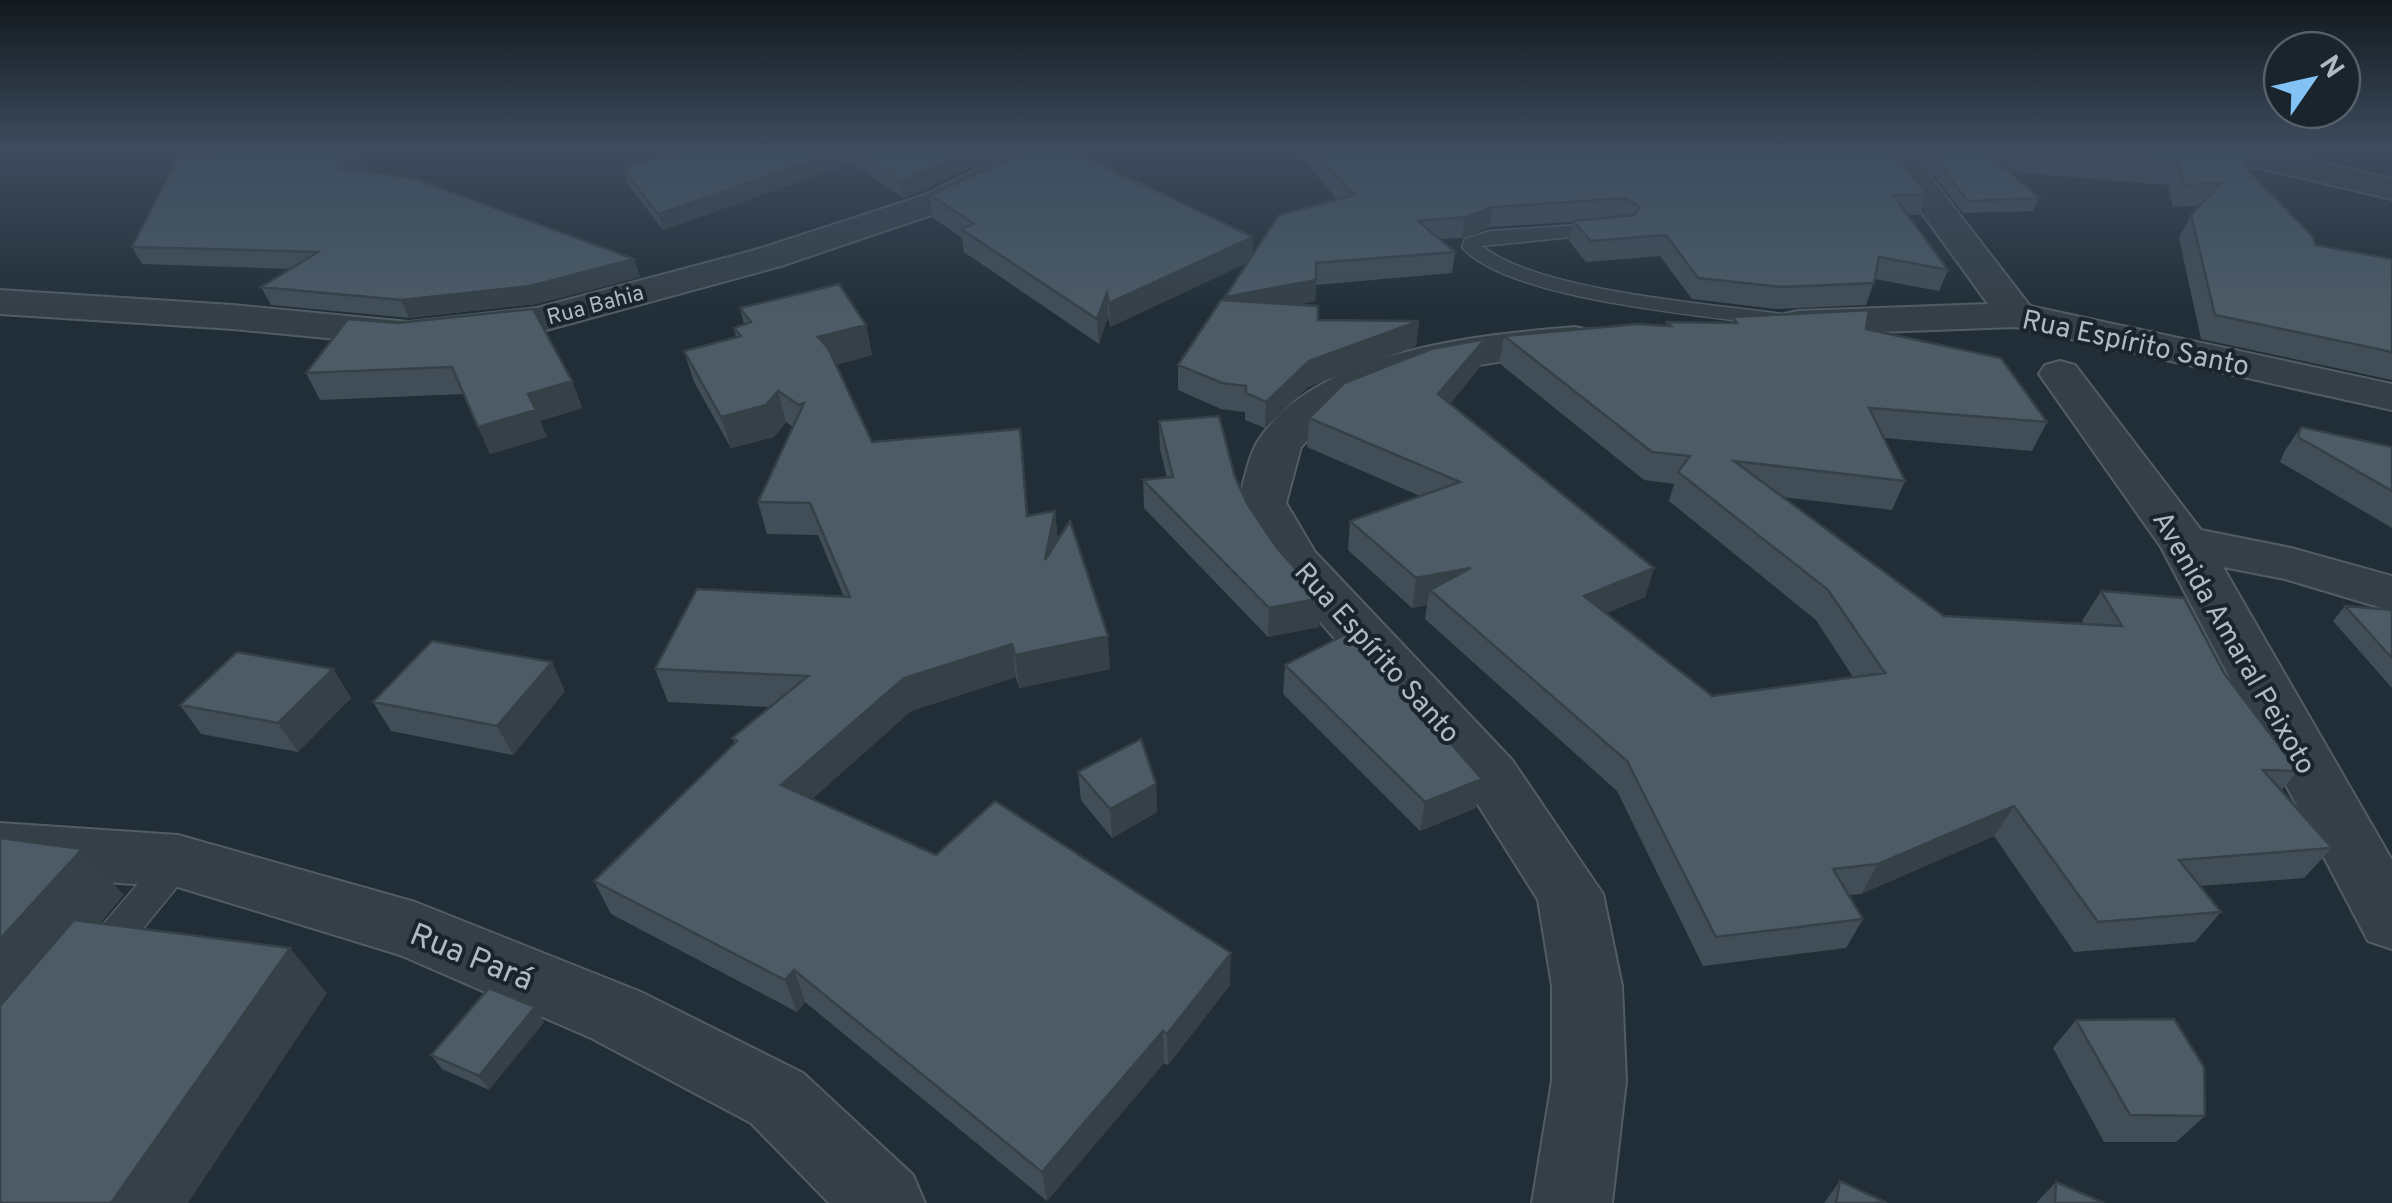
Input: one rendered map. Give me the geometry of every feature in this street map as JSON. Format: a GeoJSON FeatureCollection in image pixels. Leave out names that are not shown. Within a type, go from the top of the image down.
{"type":"FeatureCollection","features":[{"type":"Feature","properties":{"kind":"street","name":"Rua Bahia"},"geometry":{"type":"LineString","coordinates":[[0,302],[233,317],[409,334],[539,320],[768,258],[931,204]]}},
{"type":"Feature","properties":{"kind":"street"},"geometry":{"type":"LineString","coordinates":[[1933,204],[2016,315]]}},
{"type":"Feature","properties":{"kind":"street","name":"Rua Espírito Santo"},"geometry":{"type":"LineString","coordinates":[[1572,1203],[1590,1082],[1587,986],[1570,894],[1491,776],[1296,562],[1262,503],[1278,443],[1324,399],[1416,362],[1516,344],[1799,322],[2016,315],[2392,397]]}},
{"type":"Feature","properties":{"kind":"street","name":"Avenida Amaral Peixoto"},"geometry":{"type":"LineString","coordinates":[[2060,374],[2184,542],[2392,921]]}},
{"type":"Feature","properties":{"kind":"street"},"geometry":{"type":"LineString","coordinates":[[2184,542],[2292,564],[2392,594]]}},
{"type":"Feature","properties":{"kind":"street","name":"Rua Pará"},"geometry":{"type":"LineString","coordinates":[[0,849],[178,860],[415,931],[616,1015],[776,1098],[884,1203]]}},
{"type":"Feature","properties":{"kind":"lane"},"geometry":{"type":"LineString","coordinates":[[1622,228],[1490,237],[1472,243],[1472,247],[1484,260],[1539,280],[1799,322]]}},
{"type":"Feature","properties":{"kind":"lane"},"geometry":{"type":"LineString","coordinates":[[76,984],[178,860]]}},
{"type":"Feature","properties":{"kind":"building"},"geometry":{"type":"Polygon","coordinates":[[[154,204],[484,204],[634,259],[530,286],[401,300],[261,287],[318,252],[132,247],[154,204]]]}},
{"type":"Feature","properties":{"kind":"building"},"geometry":{"type":"Polygon","coordinates":[[[650,204],[687,204],[658,214],[650,204]]]}},
{"type":"Feature","properties":{"kind":"building"},"geometry":{"type":"Polygon","coordinates":[[[944,204],[1184,204],[1253,237],[1109,303],[1107,293],[1097,319],[961,229],[974,224],[944,204]]]}},
{"type":"Feature","properties":{"kind":"building"},"geometry":{"type":"Polygon","coordinates":[[[1320,204],[1535,204],[1493,207],[1465,217],[1418,221],[1455,252],[1316,263],[1316,280],[1225,297],[1279,215],[1320,204]]]}},
{"type":"Feature","properties":{"kind":"building"},"geometry":{"type":"Polygon","coordinates":[[[1636,204],[1900,204],[1948,270],[1879,257],[1874,283],[1783,287],[1698,278],[1666,235],[1591,241],[1573,221],[1634,215],[1640,207],[1636,204]]]}},
{"type":"Feature","properties":{"kind":"building"},"geometry":{"type":"Polygon","coordinates":[[[2201,204],[2281,204],[2313,237],[2315,245],[2392,259],[2392,352],[2215,315],[2191,215],[2201,204]]]}},
{"type":"Feature","properties":{"kind":"building"},"geometry":{"type":"Polygon","coordinates":[[[839,284],[866,325],[818,337],[828,348],[872,442],[1020,429],[1027,516],[1055,511],[1045,560],[1070,521],[1108,636],[1015,655],[1012,644],[904,678],[781,785],[936,855],[995,801],[1231,953],[1167,1034],[1163,1031],[1042,1172],[794,970],[785,980],[594,881],[737,741],[732,738],[808,676],[655,669],[697,589],[850,597],[810,503],[758,502],[804,403],[799,405],[778,391],[766,405],[721,417],[684,351],[741,336],[734,328],[751,322],[740,308],[839,284]]]}},
{"type":"Feature","properties":{"kind":"building"},"geometry":{"type":"Polygon","coordinates":[[[1221,300],[1318,306],[1318,320],[1419,321],[1309,361],[1266,402],[1246,393],[1246,386],[1222,383],[1178,365],[1221,300]]]}},
{"type":"Feature","properties":{"kind":"building"},"geometry":{"type":"Polygon","coordinates":[[[533,309],[572,381],[528,394],[536,410],[478,427],[452,367],[306,373],[348,319],[397,323],[533,309]]]}},
{"type":"Feature","properties":{"kind":"building"},"geometry":{"type":"Polygon","coordinates":[[[1869,310],[1866,329],[2001,358],[2047,422],[1869,408],[1905,481],[1734,461],[1944,616],[2122,626],[2101,591],[2184,598],[2224,673],[2298,771],[2263,770],[2332,848],[2179,860],[2221,912],[2098,922],[2014,806],[1878,864],[1833,869],[1863,919],[1716,937],[1627,761],[1430,590],[1471,568],[1416,578],[1350,521],[1460,482],[1309,418],[1344,383],[1431,349],[1485,339],[1438,394],[1654,568],[1584,596],[1712,696],[1885,673],[1828,590],[1678,472],[1690,456],[1652,452],[1504,336],[1637,324],[1671,326],[1667,322],[1737,323],[1733,317],[1869,310]]]}},
{"type":"Feature","properties":{"kind":"building"},"geometry":{"type":"Polygon","coordinates":[[[1219,416],[1235,477],[1248,505],[1277,548],[1322,598],[1269,608],[1143,480],[1173,477],[1159,421],[1219,416]]]}},
{"type":"Feature","properties":{"kind":"building"},"geometry":{"type":"Polygon","coordinates":[[[2301,427],[2392,447],[2392,491],[2298,437],[2301,427]]]}},
{"type":"Feature","properties":{"kind":"building"},"geometry":{"type":"Polygon","coordinates":[[[2345,606],[2392,610],[2392,658],[2345,606]]]}},
{"type":"Feature","properties":{"kind":"building"},"geometry":{"type":"Polygon","coordinates":[[[1352,631],[1482,779],[1425,802],[1285,665],[1352,631]]]}},
{"type":"Feature","properties":{"kind":"building"},"geometry":{"type":"Polygon","coordinates":[[[432,641],[552,662],[497,726],[373,702],[432,641]]]}},
{"type":"Feature","properties":{"kind":"building"},"geometry":{"type":"Polygon","coordinates":[[[237,652],[333,669],[278,723],[180,705],[237,652]]]}},
{"type":"Feature","properties":{"kind":"building"},"geometry":{"type":"Polygon","coordinates":[[[1141,739],[1156,784],[1110,809],[1078,772],[1141,739]]]}},
{"type":"Feature","properties":{"kind":"building"},"geometry":{"type":"Polygon","coordinates":[[[0,838],[82,849],[0,939],[0,838]]]}},
{"type":"Feature","properties":{"kind":"building"},"geometry":{"type":"Polygon","coordinates":[[[74,920],[290,948],[111,1203],[0,1203],[0,1006],[74,920]]]}},
{"type":"Feature","properties":{"kind":"building"},"geometry":{"type":"Polygon","coordinates":[[[489,988],[535,1007],[479,1076],[431,1055],[489,988]]]}},
{"type":"Feature","properties":{"kind":"building"},"geometry":{"type":"Polygon","coordinates":[[[2174,1019],[2204,1067],[2205,1116],[2130,1115],[2076,1020],[2174,1019]]]}},
{"type":"Feature","properties":{"kind":"building"},"geometry":{"type":"Polygon","coordinates":[[[1840,1181],[1887,1203],[1836,1203],[1840,1181]]]}},
{"type":"Feature","properties":{"kind":"building"},"geometry":{"type":"Polygon","coordinates":[[[2056,1182],[2104,1203],[2055,1203],[2056,1182]]]}}]}
